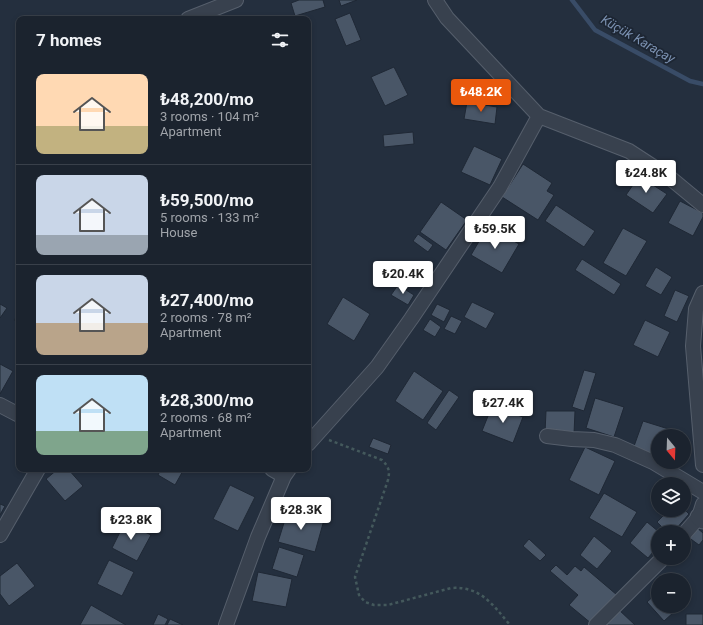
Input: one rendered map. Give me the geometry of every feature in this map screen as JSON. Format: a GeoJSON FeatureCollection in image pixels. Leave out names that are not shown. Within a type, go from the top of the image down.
{"type":"FeatureCollection","features":[{"type":"Feature","properties":{"kind":"street"},"geometry":{"type":"LineString","coordinates":[[196,16],[236,0]]}},
{"type":"Feature","properties":{"kind":"street"},"geometry":{"type":"LineString","coordinates":[[435,0],[447,18],[539,116],[629,151],[669,177],[703,205]]}},
{"type":"Feature","properties":{"kind":"street"},"geometry":{"type":"LineString","coordinates":[[312,440],[377,367],[411,319],[500,187],[539,116]]}},
{"type":"Feature","properties":{"kind":"street"},"geometry":{"type":"LineString","coordinates":[[703,292],[696,309],[693,346],[702,429],[703,465]]}},
{"type":"Feature","properties":{"kind":"street"},"geometry":{"type":"LineString","coordinates":[[0,406],[16,414]]}},
{"type":"Feature","properties":{"kind":"street"},"geometry":{"type":"LineString","coordinates":[[547,436],[594,440],[615,445],[653,462],[703,492]]}},
{"type":"Feature","properties":{"kind":"street"},"geometry":{"type":"LineString","coordinates":[[0,535],[36,472]]}},
{"type":"Feature","properties":{"kind":"street"},"geometry":{"type":"LineString","coordinates":[[226,625],[258,537],[287,473]]}},
{"type":"Feature","properties":{"kind":"street"},"geometry":{"type":"LineString","coordinates":[[691,526],[702,514]]}},
{"type":"Feature","properties":{"kind":"street"},"geometry":{"type":"LineString","coordinates":[[596,625],[656,565]]}},
{"type":"Feature","properties":{"kind":"path"},"geometry":{"type":"LineString","coordinates":[[312,440],[382,460],[387,465],[390,472],[355,577],[359,595],[365,602],[374,606],[388,605],[451,588],[460,588],[477,592],[491,602],[510,625]]}},
{"type":"Feature","properties":{"kind":"building"},"geometry":{"type":"Polygon","coordinates":[[[299,0],[323,0],[325,7],[295,16],[291,3],[299,0]]]}},
{"type":"Feature","properties":{"kind":"building"},"geometry":{"type":"Polygon","coordinates":[[[339,0],[357,0],[341,6],[339,0]]]}},
{"type":"Feature","properties":{"kind":"building"},"geometry":{"type":"Polygon","coordinates":[[[350,13],[361,40],[346,46],[335,19],[350,13]]]}},
{"type":"Feature","properties":{"kind":"building"},"geometry":{"type":"Polygon","coordinates":[[[394,67],[408,95],[385,106],[371,77],[394,67]]]}},
{"type":"Feature","properties":{"kind":"building"},"geometry":{"type":"Polygon","coordinates":[[[467,102],[497,107],[495,124],[464,119],[467,102]]]}},
{"type":"Feature","properties":{"kind":"building"},"geometry":{"type":"Polygon","coordinates":[[[413,132],[414,144],[384,147],[383,135],[413,132]]]}},
{"type":"Feature","properties":{"kind":"building"},"geometry":{"type":"Polygon","coordinates":[[[474,146],[502,159],[490,185],[461,172],[474,146]]]}},
{"type":"Feature","properties":{"kind":"building"},"geometry":{"type":"Polygon","coordinates":[[[523,164],[552,183],[547,191],[554,195],[538,220],[502,197],[523,164]]]}},
{"type":"Feature","properties":{"kind":"building"},"geometry":{"type":"Polygon","coordinates":[[[639,176],[667,194],[653,213],[626,195],[639,176]]]}},
{"type":"Feature","properties":{"kind":"building"},"geometry":{"type":"Polygon","coordinates":[[[680,201],[703,213],[703,217],[693,236],[668,223],[680,201]]]}},
{"type":"Feature","properties":{"kind":"building"},"geometry":{"type":"Polygon","coordinates":[[[441,202],[467,220],[446,250],[420,232],[441,202]]]}},
{"type":"Feature","properties":{"kind":"building"},"geometry":{"type":"Polygon","coordinates":[[[556,205],[595,231],[584,247],[545,221],[556,205]]]}},
{"type":"Feature","properties":{"kind":"building"},"geometry":{"type":"Polygon","coordinates":[[[488,226],[519,244],[502,273],[471,255],[488,226]]]}},
{"type":"Feature","properties":{"kind":"building"},"geometry":{"type":"Polygon","coordinates":[[[623,228],[647,241],[626,276],[603,263],[623,228]]]}},
{"type":"Feature","properties":{"kind":"building"},"geometry":{"type":"Polygon","coordinates":[[[418,234],[433,245],[428,252],[413,241],[418,234]]]}},
{"type":"Feature","properties":{"kind":"building"},"geometry":{"type":"Polygon","coordinates":[[[582,259],[621,284],[614,295],[575,270],[582,259]]]}},
{"type":"Feature","properties":{"kind":"building"},"geometry":{"type":"Polygon","coordinates":[[[656,267],[672,277],[661,295],[645,286],[656,267]]]}},
{"type":"Feature","properties":{"kind":"building"},"geometry":{"type":"Polygon","coordinates":[[[398,285],[414,295],[408,305],[391,295],[398,285]]]}},
{"type":"Feature","properties":{"kind":"building"},"geometry":{"type":"Polygon","coordinates":[[[675,290],[689,296],[677,322],[664,316],[675,290]]]}},
{"type":"Feature","properties":{"kind":"building"},"geometry":{"type":"Polygon","coordinates":[[[343,297],[370,314],[354,341],[327,324],[343,297]]]}},
{"type":"Feature","properties":{"kind":"building"},"geometry":{"type":"Polygon","coordinates":[[[472,302],[495,313],[486,329],[464,317],[472,302]]]}},
{"type":"Feature","properties":{"kind":"building"},"geometry":{"type":"Polygon","coordinates":[[[0,304],[7,308],[0,318],[0,304]]]}},
{"type":"Feature","properties":{"kind":"building"},"geometry":{"type":"Polygon","coordinates":[[[437,304],[450,310],[444,322],[431,315],[437,304]]]}},
{"type":"Feature","properties":{"kind":"building"},"geometry":{"type":"Polygon","coordinates":[[[451,316],[462,321],[455,334],[444,329],[451,316]]]}},
{"type":"Feature","properties":{"kind":"building"},"geometry":{"type":"Polygon","coordinates":[[[430,319],[441,327],[435,337],[423,330],[430,319]]]}},
{"type":"Feature","properties":{"kind":"building"},"geometry":{"type":"Polygon","coordinates":[[[645,320],[670,332],[658,357],[633,345],[645,320]]]}},
{"type":"Feature","properties":{"kind":"building"},"geometry":{"type":"Polygon","coordinates":[[[0,364],[13,371],[0,394],[0,364]]]}},
{"type":"Feature","properties":{"kind":"building"},"geometry":{"type":"Polygon","coordinates":[[[584,370],[596,373],[584,411],[572,407],[584,370]]]}},
{"type":"Feature","properties":{"kind":"building"},"geometry":{"type":"Polygon","coordinates":[[[414,371],[443,391],[423,420],[395,401],[414,371]]]}},
{"type":"Feature","properties":{"kind":"building"},"geometry":{"type":"Polygon","coordinates":[[[449,390],[459,397],[436,430],[427,423],[449,390]]]}},
{"type":"Feature","properties":{"kind":"building"},"geometry":{"type":"Polygon","coordinates":[[[595,398],[624,407],[614,437],[586,428],[595,398]]]}},
{"type":"Feature","properties":{"kind":"building"},"geometry":{"type":"Polygon","coordinates":[[[492,406],[523,417],[513,443],[482,431],[492,406]]]}},
{"type":"Feature","properties":{"kind":"building"},"geometry":{"type":"Polygon","coordinates":[[[546,411],[575,411],[574,434],[545,433],[546,411]]]}},
{"type":"Feature","properties":{"kind":"building"},"geometry":{"type":"Polygon","coordinates":[[[643,421],[669,429],[651,429],[651,455],[633,449],[643,421]]]}},
{"type":"Feature","properties":{"kind":"building"},"geometry":{"type":"Polygon","coordinates":[[[373,438],[391,445],[388,454],[369,447],[373,438]]]}},
{"type":"Feature","properties":{"kind":"building"},"geometry":{"type":"Polygon","coordinates":[[[585,447],[615,461],[599,495],[569,480],[585,447]]]}},
{"type":"Feature","properties":{"kind":"building"},"geometry":{"type":"Polygon","coordinates":[[[54,472],[71,472],[83,486],[65,501],[46,479],[54,472]]]}},
{"type":"Feature","properties":{"kind":"building"},"geometry":{"type":"Polygon","coordinates":[[[160,472],[182,472],[175,485],[158,475],[160,472]]]}},
{"type":"Feature","properties":{"kind":"building"},"geometry":{"type":"Polygon","coordinates":[[[230,485],[255,497],[238,531],[213,519],[230,485]]]}},
{"type":"Feature","properties":{"kind":"building"},"geometry":{"type":"Polygon","coordinates":[[[604,493],[637,512],[622,537],[589,518],[604,493]]]}},
{"type":"Feature","properties":{"kind":"building"},"geometry":{"type":"Polygon","coordinates":[[[0,504],[5,506],[0,515],[0,504]]]}},
{"type":"Feature","properties":{"kind":"building"},"geometry":{"type":"Polygon","coordinates":[[[288,510],[324,520],[315,552],[278,542],[288,510]]]}},
{"type":"Feature","properties":{"kind":"building"},"geometry":{"type":"Polygon","coordinates":[[[662,517],[686,517],[679,525],[660,525],[657,522],[662,517]]]}},
{"type":"Feature","properties":{"kind":"building"},"geometry":{"type":"Polygon","coordinates":[[[125,522],[151,535],[137,561],[112,548],[125,522]]]}},
{"type":"Feature","properties":{"kind":"building"},"geometry":{"type":"Polygon","coordinates":[[[647,522],[651,525],[651,554],[648,558],[630,543],[647,522]]]}},
{"type":"Feature","properties":{"kind":"building"},"geometry":{"type":"Polygon","coordinates":[[[696,527],[703,533],[703,540],[699,545],[691,539],[691,533],[696,527]]]}},
{"type":"Feature","properties":{"kind":"building"},"geometry":{"type":"Polygon","coordinates":[[[594,536],[612,551],[597,569],[580,555],[594,536]]]}},
{"type":"Feature","properties":{"kind":"building"},"geometry":{"type":"Polygon","coordinates":[[[529,539],[546,555],[540,561],[523,546],[529,539]]]}},
{"type":"Feature","properties":{"kind":"building"},"geometry":{"type":"Polygon","coordinates":[[[279,547],[304,555],[297,577],[272,569],[279,547]]]}},
{"type":"Feature","properties":{"kind":"building"},"geometry":{"type":"Polygon","coordinates":[[[109,560],[134,572],[122,596],[97,584],[109,560]]]}},
{"type":"Feature","properties":{"kind":"building"},"geometry":{"type":"Polygon","coordinates":[[[17,563],[35,586],[9,606],[0,594],[0,576],[17,563]]]}},
{"type":"Feature","properties":{"kind":"building"},"geometry":{"type":"Polygon","coordinates":[[[556,565],[567,575],[575,566],[581,571],[584,567],[617,595],[592,624],[569,605],[578,595],[550,571],[556,565]]]}},
{"type":"Feature","properties":{"kind":"building"},"geometry":{"type":"Polygon","coordinates":[[[258,572],[292,579],[286,607],[252,601],[258,572]]]}},
{"type":"Feature","properties":{"kind":"building"},"geometry":{"type":"Polygon","coordinates":[[[651,598],[651,606],[647,602],[651,598]]]}},
{"type":"Feature","properties":{"kind":"building"},"geometry":{"type":"Polygon","coordinates":[[[91,605],[126,625],[80,625],[91,605]]]}},
{"type":"Feature","properties":{"kind":"building"},"geometry":{"type":"Polygon","coordinates":[[[618,609],[635,625],[603,625],[618,609]]]}},
{"type":"Feature","properties":{"kind":"building"},"geometry":{"type":"Polygon","coordinates":[[[657,613],[673,613],[664,621],[657,613]]]}},
{"type":"Feature","properties":{"kind":"building"},"geometry":{"type":"Polygon","coordinates":[[[158,614],[168,619],[165,625],[153,625],[158,614]]]}},
{"type":"Feature","properties":{"kind":"building"},"geometry":{"type":"Polygon","coordinates":[[[686,614],[703,614],[703,625],[686,625],[686,614]]]}},
{"type":"Feature","properties":{"kind":"building"},"geometry":{"type":"Polygon","coordinates":[[[170,619],[183,625],[167,625],[170,619]]]}},
{"type":"Feature","properties":{"kind":"waterway","name":"Küçük Karaçay"},"geometry":{"type":"LineString","coordinates":[[572,0],[595,30],[690,81],[703,84]]}}]}
